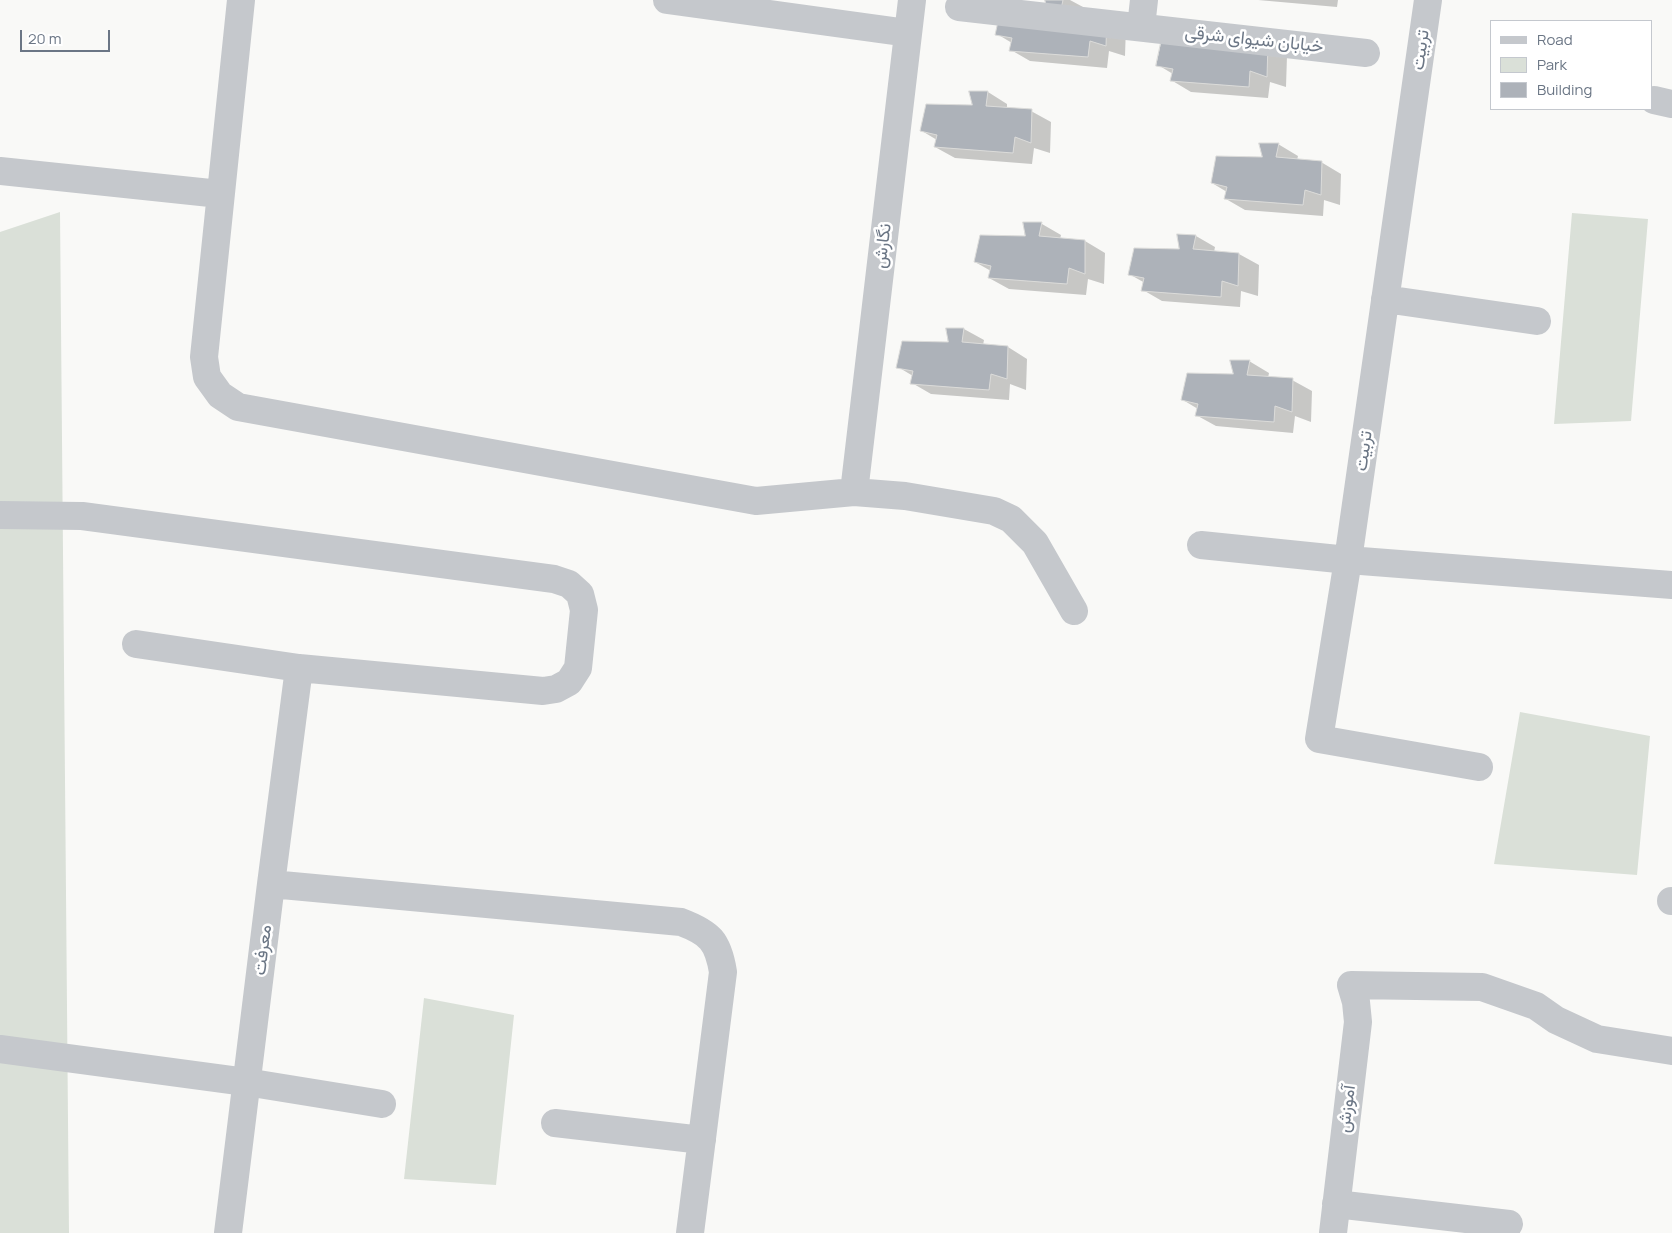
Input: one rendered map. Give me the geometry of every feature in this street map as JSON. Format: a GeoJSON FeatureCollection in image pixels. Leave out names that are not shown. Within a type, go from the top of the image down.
{"type":"FeatureCollection","features":[{"type":"Feature","properties":{"kind":"street"},"geometry":{"type":"LineString","coordinates":[[241,0],[204,357],[207,377],[220,395],[238,407],[756,501],[854,492],[905,496],[994,511],[1011,519],[1035,543],[1074,611]]}},
{"type":"Feature","properties":{"kind":"street"},"geometry":{"type":"LineString","coordinates":[[667,0],[908,33]]}},
{"type":"Feature","properties":{"kind":"street","name":"نگارش"},"geometry":{"type":"LineString","coordinates":[[854,492],[912,0]]}},
{"type":"Feature","properties":{"kind":"street"},"geometry":{"type":"LineString","coordinates":[[1141,27],[1144,0]]}},
{"type":"Feature","properties":{"kind":"street","name":"تربیت"},"geometry":{"type":"LineString","coordinates":[[1428,0],[1348,560],[1319,739],[1479,767]]}},
{"type":"Feature","properties":{"kind":"street","name":"خیابان شیوای شرقی"},"geometry":{"type":"LineString","coordinates":[[959,6],[1366,53]]}},
{"type":"Feature","properties":{"kind":"street"},"geometry":{"type":"LineString","coordinates":[[0,171],[220,194]]}},
{"type":"Feature","properties":{"kind":"street"},"geometry":{"type":"LineString","coordinates":[[1385,299],[1537,321]]}},
{"type":"Feature","properties":{"kind":"street"},"geometry":{"type":"LineString","coordinates":[[0,515],[82,516],[554,579],[569,584],[580,594],[584,610],[578,668],[569,682],[556,689],[543,691],[300,668],[136,644]]}},
{"type":"Feature","properties":{"kind":"street"},"geometry":{"type":"LineString","coordinates":[[1201,545],[1348,560],[1672,585]]}},
{"type":"Feature","properties":{"kind":"street","name":"معرفت"},"geometry":{"type":"LineString","coordinates":[[228,1233],[300,668]]}},
{"type":"Feature","properties":{"kind":"street"},"geometry":{"type":"LineString","coordinates":[[271,884],[681,922],[697,928],[712,939],[721,955],[723,972],[690,1233]]}},
{"type":"Feature","properties":{"kind":"street","name":"آموزش"},"geometry":{"type":"LineString","coordinates":[[1333,1233],[1358,1022],[1356,1002],[1351,984],[1482,987],[1536,1006],[1556,1020],[1597,1039],[1672,1051]]}},
{"type":"Feature","properties":{"kind":"street"},"geometry":{"type":"LineString","coordinates":[[0,1049],[246,1082],[382,1104]]}},
{"type":"Feature","properties":{"kind":"street"},"geometry":{"type":"LineString","coordinates":[[555,1123],[702,1140]]}},
{"type":"Feature","properties":{"kind":"street"},"geometry":{"type":"LineString","coordinates":[[1336,1204],[1509,1224]]}},
{"type":"Feature","properties":{"kind":"green space"},"geometry":{"type":"Polygon","coordinates":[[[60,212],[69,1233],[0,1233],[0,232],[60,212]]]}},
{"type":"Feature","properties":{"kind":"green space"},"geometry":{"type":"Polygon","coordinates":[[[1572,213],[1648,219],[1631,421],[1554,424],[1572,213]]]}},
{"type":"Feature","properties":{"kind":"green space"},"geometry":{"type":"Polygon","coordinates":[[[1520,712],[1650,736],[1637,875],[1494,864],[1520,712]]]}},
{"type":"Feature","properties":{"kind":"green space"},"geometry":{"type":"Polygon","coordinates":[[[424,998],[514,1015],[496,1185],[404,1179],[424,998]]]}},
{"type":"Feature","properties":{"kind":"building"},"geometry":{"type":"Polygon","coordinates":[[[1045,0],[1063,0],[1061,9],[1107,13],[1106,46],[1090,41],[1088,57],[1009,51],[1012,38],[995,35],[1001,8],[1047,9],[1045,0]]]}},
{"type":"Feature","properties":{"kind":"building"},"geometry":{"type":"Polygon","coordinates":[[[1162,38],[1268,43],[1267,77],[1250,71],[1249,87],[1170,81],[1173,69],[1156,66],[1162,38]]]}},
{"type":"Feature","properties":{"kind":"building"},"geometry":{"type":"Polygon","coordinates":[[[969,91],[988,91],[986,106],[1032,109],[1031,143],[1015,137],[1013,153],[934,147],[937,135],[920,131],[926,104],[972,105],[969,91]]]}},
{"type":"Feature","properties":{"kind":"building"},"geometry":{"type":"Polygon","coordinates":[[[1259,143],[1279,143],[1276,157],[1322,161],[1321,195],[1305,190],[1303,205],[1224,199],[1227,187],[1211,183],[1216,156],[1262,157],[1259,143]]]}},
{"type":"Feature","properties":{"kind":"building"},"geometry":{"type":"Polygon","coordinates":[[[1023,222],[1042,222],[1039,236],[1085,240],[1085,274],[1069,268],[1067,284],[988,278],[991,266],[974,262],[980,235],[1025,236],[1023,222]]]}},
{"type":"Feature","properties":{"kind":"building"},"geometry":{"type":"Polygon","coordinates":[[[1177,234],[1196,235],[1193,249],[1239,253],[1238,286],[1222,281],[1221,297],[1141,291],[1144,278],[1128,275],[1134,248],[1179,249],[1177,234]]]}},
{"type":"Feature","properties":{"kind":"building"},"geometry":{"type":"Polygon","coordinates":[[[946,328],[964,328],[962,342],[1008,346],[1007,379],[991,374],[989,390],[910,384],[913,371],[896,368],[902,341],[948,342],[946,328]]]}},
{"type":"Feature","properties":{"kind":"building"},"geometry":{"type":"Polygon","coordinates":[[[1230,360],[1250,360],[1247,375],[1293,378],[1292,412],[1275,406],[1274,422],[1195,416],[1198,404],[1181,400],[1187,373],[1233,374],[1230,360]]]}}]}
